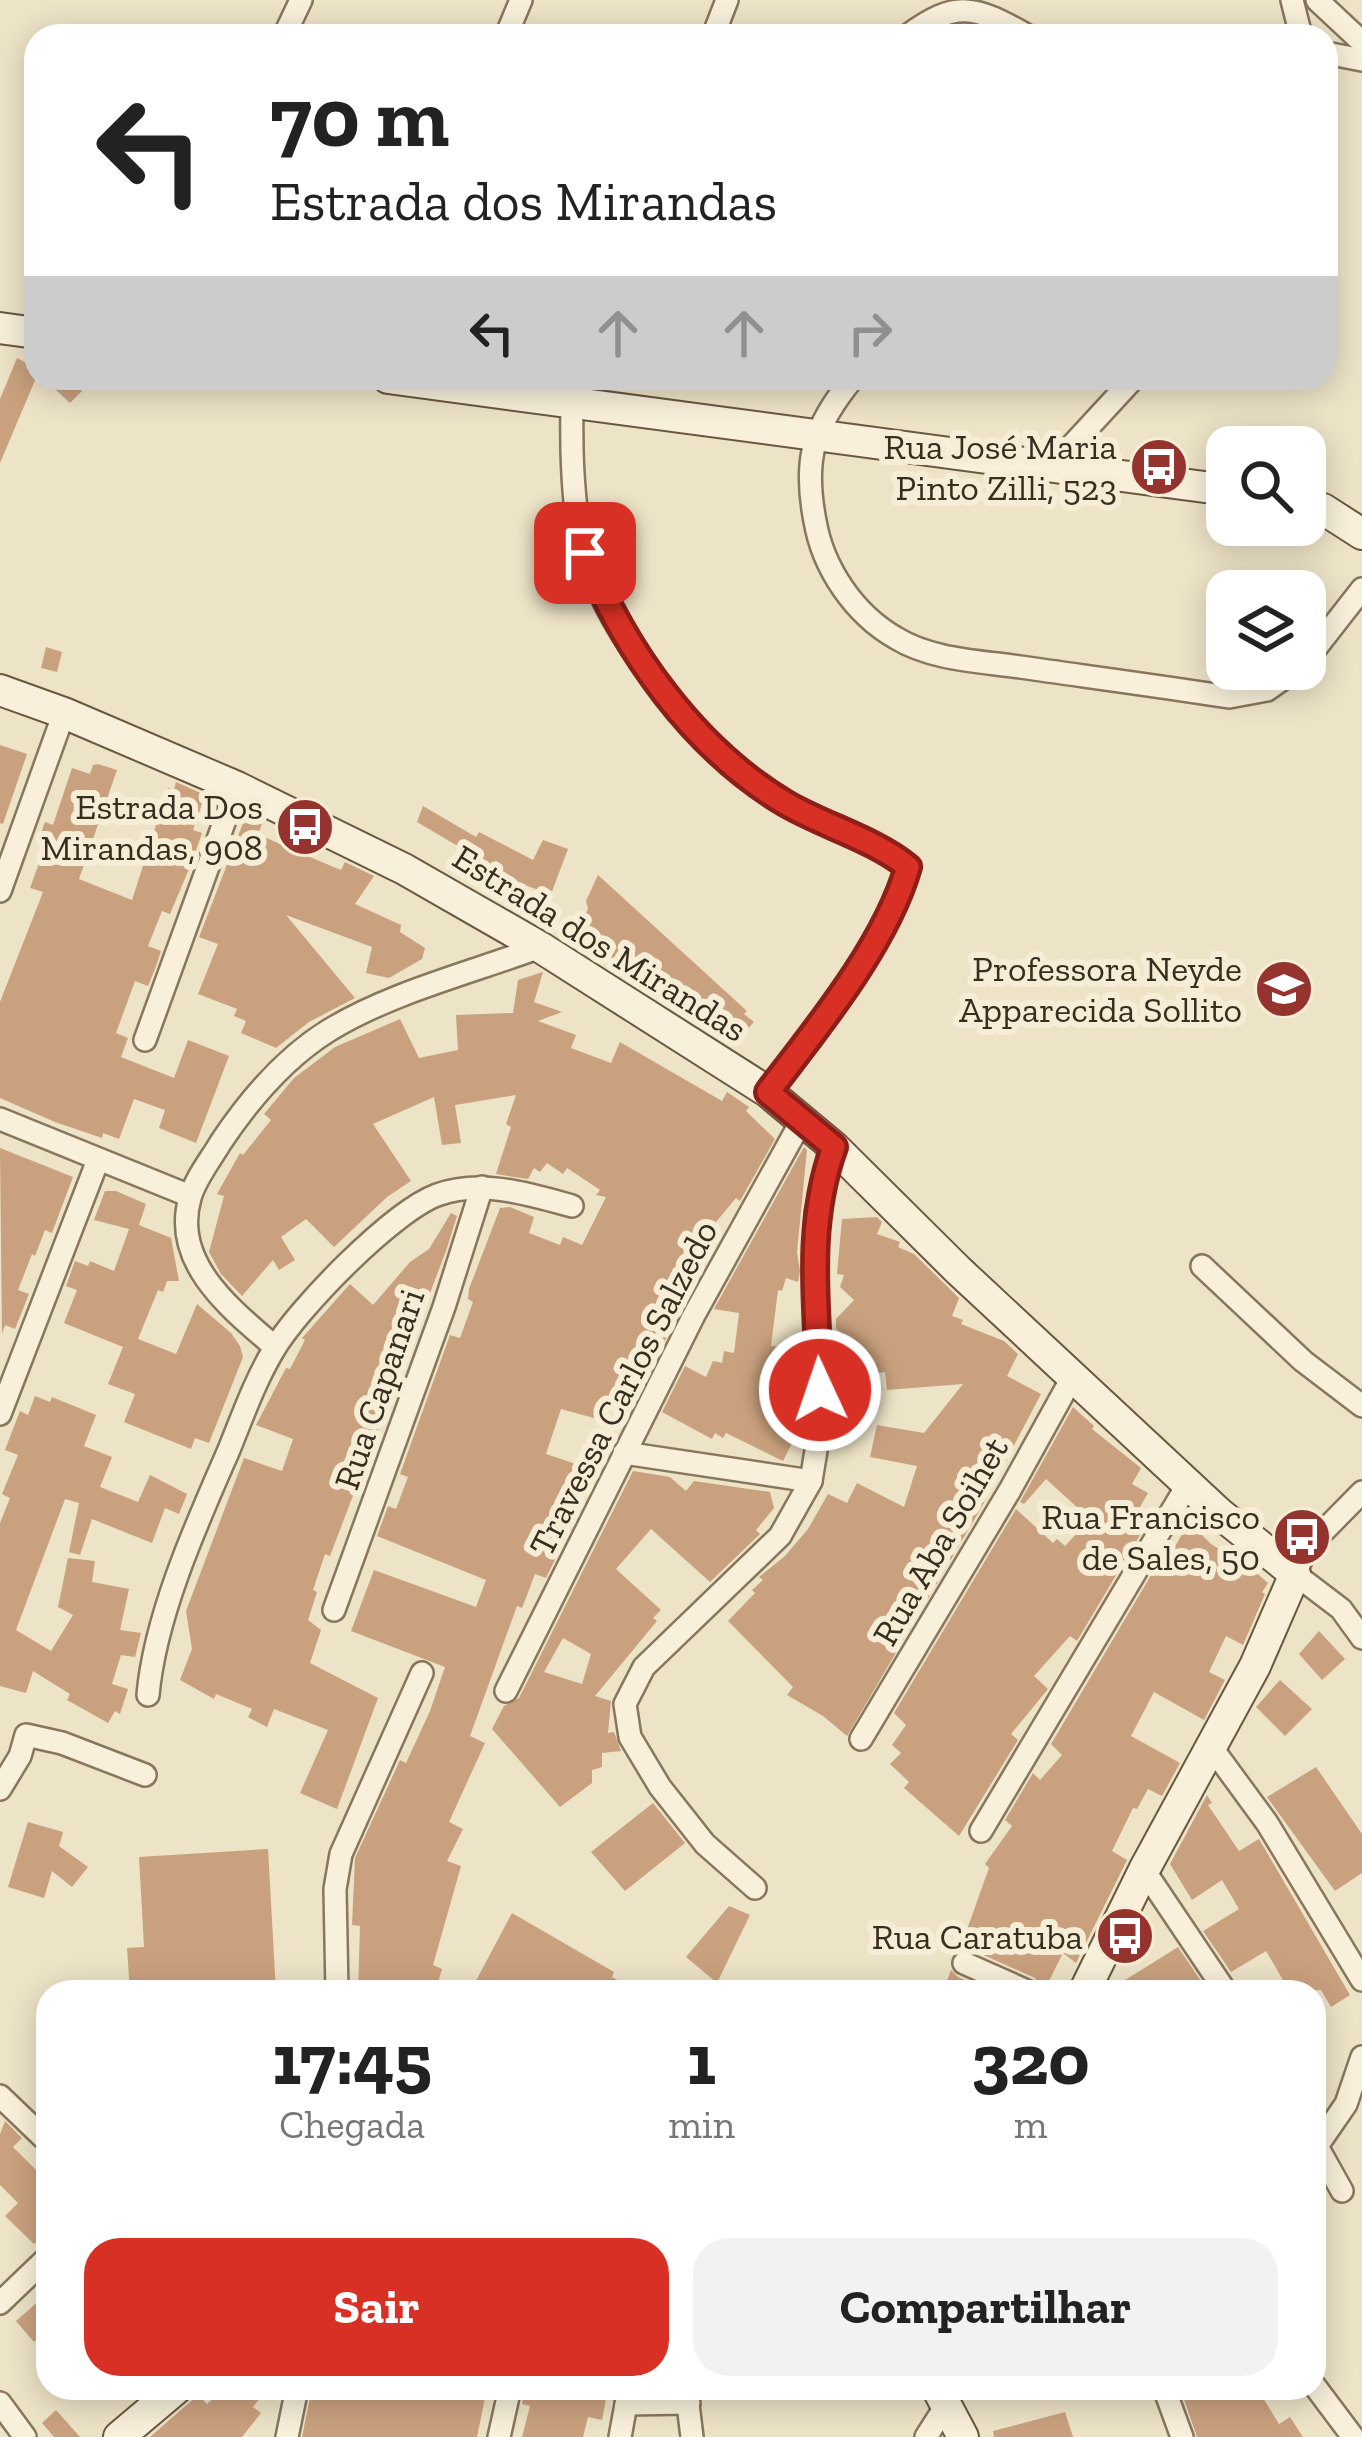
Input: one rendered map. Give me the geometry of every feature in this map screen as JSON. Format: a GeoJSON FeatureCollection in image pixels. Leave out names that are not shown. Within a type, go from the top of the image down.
{"type":"FeatureCollection","features":[{"type":"Feature","properties":{"kind":"street"},"geometry":{"type":"LineString","coordinates":[[1317,0],[1362,42]]}},
{"type":"Feature","properties":{"kind":"street"},"geometry":{"type":"LineString","coordinates":[[920,24],[936,9],[956,2],[1007,24]]}},
{"type":"Feature","properties":{"kind":"street"},"geometry":{"type":"LineString","coordinates":[[845,390],[813,436],[809,458],[819,545],[842,587],[893,638],[951,657],[1229,697],[1267,690]]}},
{"type":"Feature","properties":{"kind":"street"},"geometry":{"type":"LineString","coordinates":[[1052,468],[1122,390]]}},
{"type":"Feature","properties":{"kind":"street"},"geometry":{"type":"LineString","coordinates":[[768,1092],[840,996],[908,867],[782,801],[746,774],[660,688],[610,610],[585,553],[576,512],[574,391],[813,436],[1206,487]]}},
{"type":"Feature","properties":{"kind":"street"},"geometry":{"type":"LineString","coordinates":[[1326,511],[1362,534]]}},
{"type":"Feature","properties":{"kind":"street"},"geometry":{"type":"LineString","coordinates":[[1326,635],[1362,589]]}},
{"type":"Feature","properties":{"kind":"street","name":"Estrada dos Mirandas"},"geometry":{"type":"LineString","coordinates":[[0,691],[64,713],[237,787],[404,869],[540,947],[768,1092],[803,1118],[1248,1539],[1295,1574]]}},
{"type":"Feature","properties":{"kind":"street"},"geometry":{"type":"LineString","coordinates":[[0,891],[64,713]]}},
{"type":"Feature","properties":{"kind":"street"},"geometry":{"type":"LineString","coordinates":[[145,1040],[237,787]]}},
{"type":"Feature","properties":{"kind":"street"},"geometry":{"type":"LineString","coordinates":[[275,1347],[214,1291],[189,1243],[190,1196],[254,1097],[327,1032],[364,1013],[540,947]]}},
{"type":"Feature","properties":{"kind":"street","name":"Travessa Carlos Salzedo"},"geometry":{"type":"LineString","coordinates":[[506,1690],[694,1316],[803,1118]]}},
{"type":"Feature","properties":{"kind":"street"},"geometry":{"type":"LineString","coordinates":[[0,1119],[190,1196]]}},
{"type":"Feature","properties":{"kind":"street"},"geometry":{"type":"LineString","coordinates":[[755,1888],[705,1844],[660,1787],[630,1736],[625,1703],[644,1667],[780,1536],[812,1481],[821,1420],[814,1298],[816,1213],[834,1147]]}},
{"type":"Feature","properties":{"kind":"street"},"geometry":{"type":"LineString","coordinates":[[0,1414],[98,1160]]}},
{"type":"Feature","properties":{"kind":"street"},"geometry":{"type":"LineString","coordinates":[[148,1695],[184,1554],[275,1347],[391,1221],[440,1194],[482,1187],[572,1206]]}},
{"type":"Feature","properties":{"kind":"street","name":"Rua Capanari"},"geometry":{"type":"LineString","coordinates":[[334,1610],[444,1307],[482,1187]]}},
{"type":"Feature","properties":{"kind":"street"},"geometry":{"type":"LineString","coordinates":[[1202,1266],[1303,1361],[1362,1406]]}},
{"type":"Feature","properties":{"kind":"street","name":"Rua Aba Soihet"},"geometry":{"type":"LineString","coordinates":[[861,1738],[1073,1376]]}},
{"type":"Feature","properties":{"kind":"street"},"geometry":{"type":"LineString","coordinates":[[624,1453],[812,1481]]}},
{"type":"Feature","properties":{"kind":"street"},"geometry":{"type":"LineString","coordinates":[[981,1832],[1188,1484]]}},
{"type":"Feature","properties":{"kind":"street"},"geometry":{"type":"LineString","coordinates":[[1090,1980],[1280,1614],[1311,1543],[1362,1492]]}},
{"type":"Feature","properties":{"kind":"street"},"geometry":{"type":"LineString","coordinates":[[1295,1574],[1341,1609],[1362,1638]]}},
{"type":"Feature","properties":{"kind":"street"},"geometry":{"type":"LineString","coordinates":[[337,1980],[334,1888],[341,1854],[422,1673]]}},
{"type":"Feature","properties":{"kind":"street"},"geometry":{"type":"LineString","coordinates":[[0,1789],[20,1756],[26,1735],[62,1743],[145,1774]]}},
{"type":"Feature","properties":{"kind":"street"},"geometry":{"type":"LineString","coordinates":[[1212,1748],[1267,1823],[1362,1980]]}},
{"type":"Feature","properties":{"kind":"street"},"geometry":{"type":"LineString","coordinates":[[1144,1870],[1218,1980]]}},
{"type":"Feature","properties":{"kind":"street"},"geometry":{"type":"LineString","coordinates":[[964,1963],[1002,1980]]}},
{"type":"Feature","properties":{"kind":"street"},"geometry":{"type":"LineString","coordinates":[[1326,2130],[1346,2104],[1362,2057]]}},
{"type":"Feature","properties":{"kind":"street"},"geometry":{"type":"LineString","coordinates":[[0,2096],[36,2130]]}},
{"type":"Feature","properties":{"kind":"street"},"geometry":{"type":"LineString","coordinates":[[1326,2163],[1342,2191]]}},
{"type":"Feature","properties":{"kind":"street"},"geometry":{"type":"LineString","coordinates":[[0,2302],[36,2268]]}},
{"type":"Feature","properties":{"kind":"street"},"geometry":{"type":"LineString","coordinates":[[119,2437],[163,2400]]}},
{"type":"Feature","properties":{"kind":"street"},"geometry":{"type":"LineString","coordinates":[[287,2437],[295,2400]]}},
{"type":"Feature","properties":{"kind":"street"},"geometry":{"type":"LineString","coordinates":[[499,2437],[507,2400]]}},
{"type":"Feature","properties":{"kind":"street"},"geometry":{"type":"LineString","coordinates":[[620,2437],[627,2400]]}},
{"type":"Feature","properties":{"kind":"street"},"geometry":{"type":"LineString","coordinates":[[687,2400],[692,2437]]}},
{"type":"Feature","properties":{"kind":"street"},"geometry":{"type":"LineString","coordinates":[[926,2437],[940,2400]]}},
{"type":"Feature","properties":{"kind":"street"},"geometry":{"type":"LineString","coordinates":[[944,2400],[963,2437]]}},
{"type":"Feature","properties":{"kind":"street"},"geometry":{"type":"LineString","coordinates":[[1168,2400],[1182,2437]]}},
{"type":"Feature","properties":{"kind":"street"},"geometry":{"type":"LineString","coordinates":[[1325,2400],[1353,2437]]}},
{"type":"Feature","properties":{"kind":"street"},"geometry":{"type":"LineString","coordinates":[[0,2403],[25,2437]]}},
{"type":"Feature","properties":{"kind":"building"},"geometry":{"type":"Polygon","coordinates":[[[17,358],[24,362],[24,390],[31,390],[0,463],[0,399],[17,358]]]}},
{"type":"Feature","properties":{"kind":"building"},"geometry":{"type":"Polygon","coordinates":[[[56,390],[81,390],[70,403],[56,390]]]}},
{"type":"Feature","properties":{"kind":"building"},"geometry":{"type":"Polygon","coordinates":[[[46,647],[62,652],[57,672],[41,668],[46,647]]]}},
{"type":"Feature","properties":{"kind":"building"},"geometry":{"type":"Polygon","coordinates":[[[0,745],[27,754],[3,824],[0,823],[0,745]]]}},
{"type":"Feature","properties":{"kind":"building"},"geometry":{"type":"Polygon","coordinates":[[[98,764],[117,770],[79,879],[132,900],[168,788],[174,790],[176,782],[205,795],[193,830],[202,833],[192,862],[170,914],[162,911],[148,946],[161,951],[155,969],[148,986],[135,981],[116,1033],[128,1038],[121,1057],[174,1078],[188,1040],[229,1056],[196,1143],[159,1128],[165,1110],[134,1099],[119,1139],[55,1122],[0,1098],[0,1002],[43,892],[30,888],[46,844],[38,841],[45,822],[53,825],[72,768],[90,774],[98,764]]]}},
{"type":"Feature","properties":{"kind":"building"},"geometry":{"type":"Polygon","coordinates":[[[423,806],[476,837],[479,832],[533,860],[543,840],[568,849],[551,894],[524,885],[417,822],[423,806]]]}},
{"type":"Feature","properties":{"kind":"building"},"geometry":{"type":"Polygon","coordinates":[[[245,818],[262,824],[258,834],[293,850],[341,870],[345,862],[374,876],[355,904],[401,925],[400,932],[425,948],[422,959],[389,978],[366,973],[372,947],[286,915],[355,998],[309,1022],[276,1048],[241,1033],[246,1021],[234,1016],[237,1009],[198,994],[218,944],[199,937],[245,818]]]}},
{"type":"Feature","properties":{"kind":"building"},"geometry":{"type":"Polygon","coordinates":[[[598,875],[747,1011],[744,1014],[754,1022],[737,1040],[718,1023],[710,1032],[628,980],[632,971],[571,944],[598,875]]]}},
{"type":"Feature","properties":{"kind":"building"},"geometry":{"type":"Polygon","coordinates":[[[543,972],[534,1002],[562,1012],[538,1021],[576,1035],[571,1048],[611,1063],[620,1042],[722,1101],[727,1092],[749,1107],[746,1111],[775,1139],[740,1201],[736,1198],[686,1258],[694,1263],[662,1320],[672,1326],[630,1408],[608,1397],[601,1420],[561,1409],[546,1454],[591,1469],[571,1527],[546,1578],[535,1574],[522,1608],[517,1606],[470,1736],[485,1743],[449,1822],[463,1829],[447,1861],[461,1866],[433,1965],[442,1969],[439,1980],[358,1980],[360,1926],[352,1925],[355,1858],[400,1760],[406,1763],[445,1667],[351,1631],[374,1570],[476,1607],[486,1580],[377,1536],[388,1506],[396,1509],[408,1477],[400,1474],[450,1335],[460,1338],[473,1302],[468,1299],[469,1289],[500,1208],[534,1217],[529,1233],[560,1245],[563,1237],[582,1245],[606,1197],[596,1195],[600,1190],[567,1168],[563,1174],[547,1163],[540,1172],[534,1168],[528,1179],[496,1174],[516,1095],[455,1105],[461,1143],[442,1145],[434,1097],[373,1124],[411,1181],[334,1247],[306,1219],[281,1237],[295,1260],[279,1270],[273,1260],[242,1296],[221,1274],[209,1252],[224,1196],[217,1194],[240,1153],[271,1120],[264,1114],[294,1078],[335,1047],[400,1019],[419,1058],[458,1050],[456,1015],[513,1013],[518,980],[543,972]]]}},
{"type":"Feature","properties":{"kind":"building"},"geometry":{"type":"Polygon","coordinates":[[[804,1147],[797,1252],[800,1271],[798,1282],[786,1278],[782,1291],[778,1290],[771,1346],[780,1347],[777,1370],[790,1371],[776,1399],[767,1400],[787,1416],[781,1434],[793,1441],[783,1461],[726,1433],[723,1438],[715,1433],[712,1439],[662,1412],[685,1366],[706,1377],[713,1361],[722,1363],[724,1351],[734,1353],[739,1313],[714,1309],[804,1147]]]}},
{"type":"Feature","properties":{"kind":"building"},"geometry":{"type":"Polygon","coordinates":[[[0,1148],[73,1177],[52,1233],[45,1230],[18,1290],[29,1294],[15,1329],[5,1325],[2,1334],[0,1148]]]}},
{"type":"Feature","properties":{"kind":"building"},"geometry":{"type":"Polygon","coordinates":[[[105,1191],[146,1204],[139,1225],[171,1238],[179,1281],[167,1281],[163,1292],[158,1290],[138,1339],[176,1354],[197,1304],[240,1346],[243,1357],[209,1443],[195,1438],[191,1449],[124,1422],[135,1394],[108,1384],[123,1347],[64,1323],[77,1290],[66,1286],[75,1261],[88,1266],[90,1261],[114,1271],[129,1229],[94,1220],[105,1191]]]}},
{"type":"Feature","properties":{"kind":"building"},"geometry":{"type":"Polygon","coordinates":[[[451,1213],[457,1216],[446,1251],[313,1590],[317,1592],[308,1620],[321,1630],[310,1663],[378,1698],[337,1809],[300,1793],[328,1730],[274,1709],[267,1727],[248,1717],[252,1709],[216,1694],[214,1699],[180,1680],[192,1649],[186,1611],[244,1458],[282,1471],[293,1439],[256,1425],[286,1368],[290,1369],[302,1338],[350,1284],[373,1305],[410,1262],[429,1249],[451,1213]]]}},
{"type":"Feature","properties":{"kind":"building"},"geometry":{"type":"Polygon","coordinates":[[[877,1217],[882,1222],[877,1234],[900,1242],[898,1247],[914,1254],[959,1298],[952,1316],[1004,1341],[1018,1354],[1007,1376],[1041,1394],[980,1510],[847,1736],[787,1695],[793,1687],[728,1621],[755,1593],[752,1590],[763,1580],[759,1577],[808,1529],[828,1494],[847,1503],[857,1483],[904,1507],[917,1466],[870,1457],[877,1425],[924,1433],[963,1384],[887,1390],[885,1372],[869,1374],[867,1359],[836,1328],[836,1319],[854,1300],[840,1287],[844,1275],[837,1274],[842,1219],[877,1217]]]}},
{"type":"Feature","properties":{"kind":"building"},"geometry":{"type":"Polygon","coordinates":[[[35,1396],[50,1402],[52,1397],[96,1415],[84,1446],[112,1457],[100,1487],[138,1502],[150,1475],[187,1494],[179,1514],[165,1508],[152,1543],[92,1519],[80,1555],[69,1552],[79,1503],[65,1499],[16,1630],[51,1651],[73,1615],[58,1607],[68,1558],[95,1561],[92,1582],[129,1589],[120,1630],[141,1633],[135,1657],[121,1655],[112,1684],[128,1689],[120,1714],[115,1711],[108,1723],[67,1700],[70,1694],[33,1671],[26,1693],[0,1686],[0,1523],[10,1498],[2,1494],[18,1455],[5,1450],[20,1411],[28,1415],[35,1396]]]}},
{"type":"Feature","properties":{"kind":"building"},"geometry":{"type":"Polygon","coordinates":[[[1073,1407],[1092,1429],[1141,1468],[1132,1484],[1148,1493],[1140,1507],[1152,1515],[1077,1641],[1070,1636],[1034,1676],[1048,1689],[1011,1734],[1018,1740],[959,1836],[904,1788],[909,1782],[890,1764],[901,1753],[892,1745],[906,1725],[894,1713],[1016,1509],[1053,1543],[1057,1539],[1065,1546],[1090,1519],[1046,1479],[1024,1504],[1020,1502],[1073,1407]]]}},
{"type":"Feature","properties":{"kind":"building"},"geometry":{"type":"Polygon","coordinates":[[[633,1471],[670,1477],[686,1491],[694,1481],[770,1492],[774,1508],[756,1530],[760,1534],[710,1582],[651,1529],[616,1569],[661,1610],[595,1696],[611,1701],[608,1733],[614,1732],[621,1751],[602,1753],[602,1767],[592,1770],[592,1783],[560,1807],[492,1729],[504,1706],[519,1698],[633,1471]],[[563,1638],[544,1672],[582,1684],[591,1654],[563,1638]]]}},
{"type":"Feature","properties":{"kind":"building"},"geometry":{"type":"Polygon","coordinates":[[[1189,1522],[1211,1544],[1231,1557],[1233,1552],[1268,1583],[1243,1645],[1226,1636],[1209,1672],[1225,1680],[1204,1720],[1154,1692],[1131,1736],[1180,1763],[1162,1796],[1148,1789],[1137,1809],[1133,1808],[1112,1851],[1127,1860],[1076,1963],[1063,1953],[1050,1980],[1036,1980],[970,1949],[960,1949],[989,1868],[985,1864],[1012,1826],[1005,1820],[1033,1773],[1040,1780],[1062,1755],[1051,1744],[1160,1560],[1165,1564],[1189,1522]]]}},
{"type":"Feature","properties":{"kind":"building"},"geometry":{"type":"Polygon","coordinates":[[[1319,1631],[1345,1659],[1322,1680],[1299,1654],[1319,1631]]]}},
{"type":"Feature","properties":{"kind":"building"},"geometry":{"type":"Polygon","coordinates":[[[1280,1680],[1312,1709],[1285,1736],[1256,1707],[1280,1680]]]}},
{"type":"Feature","properties":{"kind":"building"},"geometry":{"type":"Polygon","coordinates":[[[1316,1767],[1362,1834],[1362,1873],[1335,1891],[1267,1797],[1316,1767]]]}},
{"type":"Feature","properties":{"kind":"building"},"geometry":{"type":"Polygon","coordinates":[[[1207,1795],[1212,1803],[1208,1805],[1239,1851],[1259,1839],[1350,1995],[1331,2007],[1326,1980],[1283,1980],[1266,1951],[1231,1972],[1203,1931],[1239,1909],[1222,1880],[1192,1900],[1170,1864],[1207,1795]]]}},
{"type":"Feature","properties":{"kind":"building"},"geometry":{"type":"Polygon","coordinates":[[[653,1803],[685,1843],[625,1891],[591,1852],[653,1803]]]}},
{"type":"Feature","properties":{"kind":"building"},"geometry":{"type":"Polygon","coordinates":[[[28,1822],[63,1832],[59,1846],[88,1867],[72,1887],[52,1871],[44,1898],[8,1887],[28,1822]]]}},
{"type":"Feature","properties":{"kind":"building"},"geometry":{"type":"Polygon","coordinates":[[[268,1849],[275,1980],[129,1980],[127,1948],[144,1947],[139,1857],[268,1849]]]}},
{"type":"Feature","properties":{"kind":"building"},"geometry":{"type":"Polygon","coordinates":[[[729,1906],[750,1915],[718,1980],[686,1957],[729,1906]]]}},
{"type":"Feature","properties":{"kind":"building"},"geometry":{"type":"Polygon","coordinates":[[[512,1913],[614,1972],[612,1977],[617,1980],[476,1980],[512,1913]]]}},
{"type":"Feature","properties":{"kind":"building"},"geometry":{"type":"Polygon","coordinates":[[[1178,1947],[1200,1980],[1125,1980],[1178,1947]]]}},
{"type":"Feature","properties":{"kind":"building"},"geometry":{"type":"Polygon","coordinates":[[[5,2121],[22,2138],[13,2147],[36,2170],[34,2244],[5,2216],[18,2203],[0,2185],[0,2134],[5,2121]]]}},
{"type":"Feature","properties":{"kind":"building"},"geometry":{"type":"Polygon","coordinates":[[[36,2304],[36,2340],[34,2342],[16,2321],[36,2304]]]}},
{"type":"Feature","properties":{"kind":"building"},"geometry":{"type":"Polygon","coordinates":[[[192,2400],[207,2404],[212,2400],[259,2400],[253,2407],[261,2413],[242,2437],[150,2437],[192,2400]]]}},
{"type":"Feature","properties":{"kind":"building"},"geometry":{"type":"Polygon","coordinates":[[[310,2400],[485,2400],[477,2437],[302,2437],[310,2400]]]}},
{"type":"Feature","properties":{"kind":"building"},"geometry":{"type":"Polygon","coordinates":[[[523,2400],[606,2400],[602,2420],[588,2417],[583,2437],[522,2437],[530,2406],[523,2400]]]}},
{"type":"Feature","properties":{"kind":"building"},"geometry":{"type":"Polygon","coordinates":[[[1184,2400],[1264,2400],[1279,2424],[1290,2417],[1303,2437],[1197,2437],[1184,2400]]]}},
{"type":"Feature","properties":{"kind":"building"},"geometry":{"type":"Polygon","coordinates":[[[56,2410],[80,2437],[54,2437],[42,2423],[56,2410]]]}},
{"type":"Feature","properties":{"kind":"building"},"geometry":{"type":"Polygon","coordinates":[[[1065,2412],[1073,2437],[994,2437],[993,2431],[1065,2412]]]}},
{"type":"Feature","properties":{"kind":"place","name":"Rua José Maria Pinto Zilli, 523"},"geometry":{"type":"Point","coordinates":[1159,467]}},
{"type":"Feature","properties":{"kind":"place","name":"Estrada Dos Mirandas, 908"},"geometry":{"type":"Point","coordinates":[305,827]}},
{"type":"Feature","properties":{"kind":"place","name":"Professora Neyde Apparecida Sollito"},"geometry":{"type":"Point","coordinates":[1284,989]}},
{"type":"Feature","properties":{"kind":"place","name":"Rua Francisco de Sales, 50"},"geometry":{"type":"Point","coordinates":[1302,1537]}},
{"type":"Feature","properties":{"kind":"place","name":"Rua Caratuba"},"geometry":{"type":"Point","coordinates":[1125,1936]}},
{"type":"Feature","properties":{"kind":"route"},"geometry":{"type":"LineString","coordinates":[[585,553],[627,640],[660,688],[702,733],[782,801],[908,865],[893,903],[840,996],[768,1092],[834,1147],[816,1213],[814,1298],[820,1390]]}}]}
